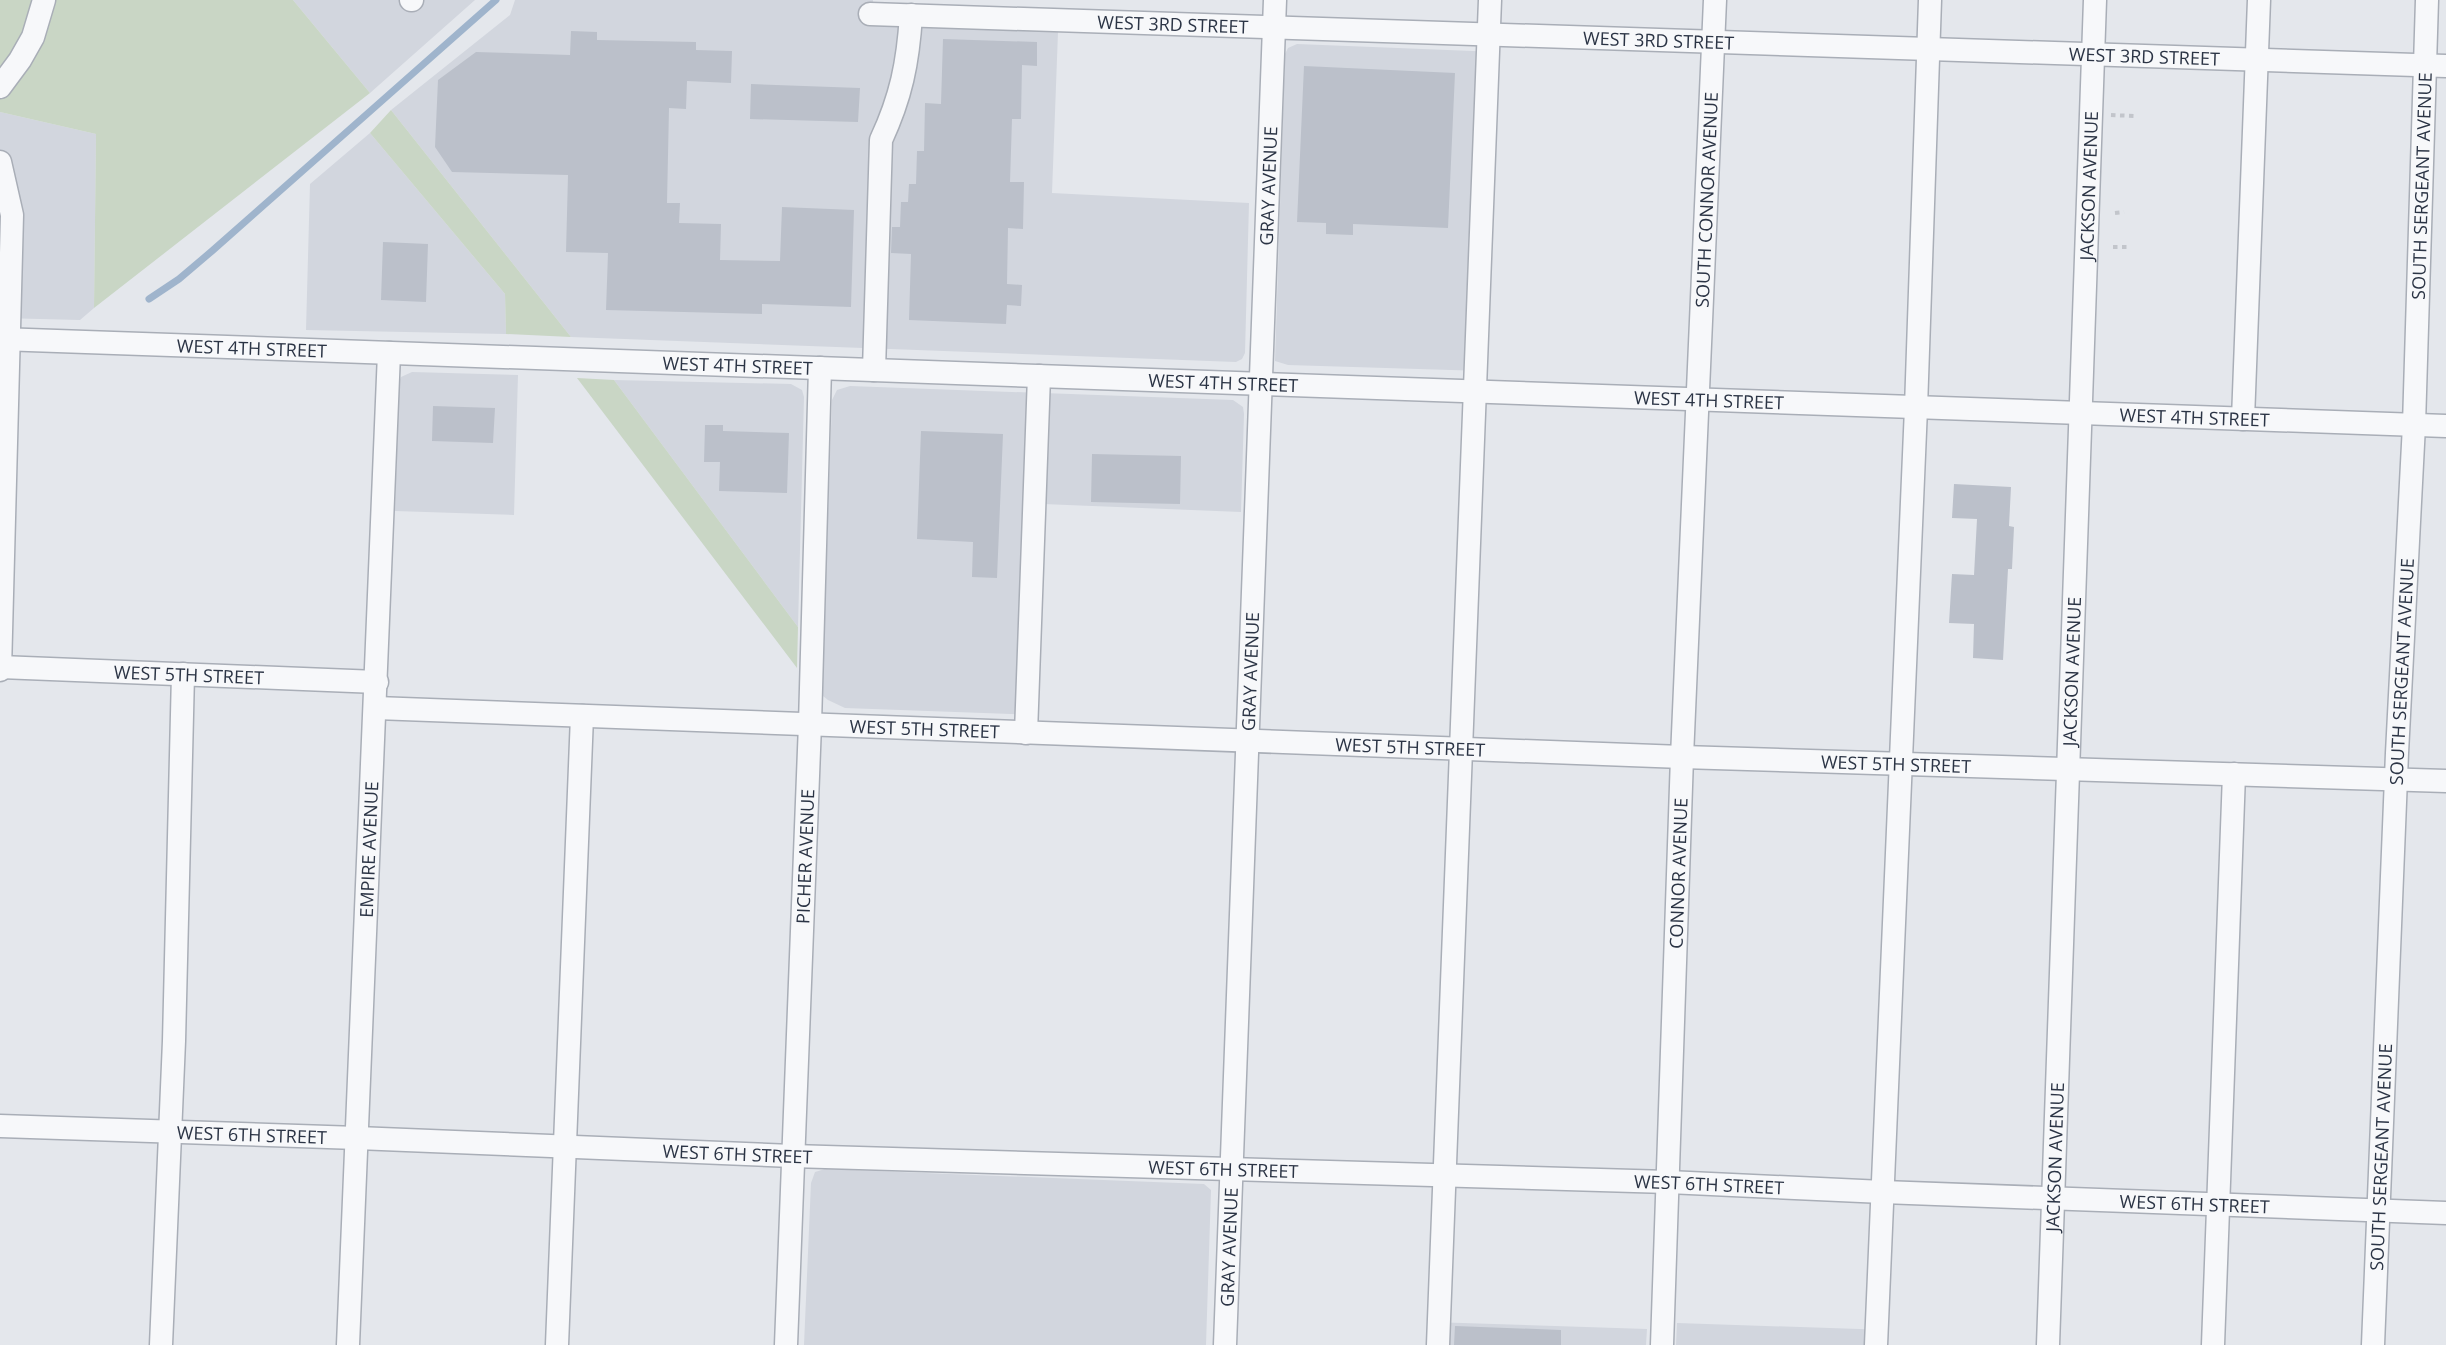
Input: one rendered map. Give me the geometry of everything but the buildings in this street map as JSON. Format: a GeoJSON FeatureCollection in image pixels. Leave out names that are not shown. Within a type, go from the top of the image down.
{"type":"FeatureCollection","features":[{"type":"Feature","properties":{"kind":"street"},"geometry":{"type":"LineString","coordinates":[[0,87],[33,37],[44,0]]}},
{"type":"Feature","properties":{"kind":"street","name":"GRAY AVENUE"},"geometry":{"type":"LineString","coordinates":[[1225,1345],[1275,0]]}},
{"type":"Feature","properties":{"kind":"street"},"geometry":{"type":"LineString","coordinates":[[1438,1345],[1491,0]]}},
{"type":"Feature","properties":{"kind":"street","name":"SOUTH CONNOR AVENUE"},"geometry":{"type":"LineString","coordinates":[[1697,400],[1715,0]]}},
{"type":"Feature","properties":{"kind":"street"},"geometry":{"type":"LineString","coordinates":[[1876,1345],[1916,408],[1930,0]]}},
{"type":"Feature","properties":{"kind":"street","name":"JACKSON AVENUE"},"geometry":{"type":"LineString","coordinates":[[2048,1345],[2095,0]]}},
{"type":"Feature","properties":{"kind":"street"},"geometry":{"type":"LineString","coordinates":[[2243,419],[2259,0]]}},
{"type":"Feature","properties":{"kind":"street","name":"SOUTH SERGEANT AVENUE"},"geometry":{"type":"LineString","coordinates":[[2373,1345],[2396,780],[2435,66],[2427,0]]}},
{"type":"Feature","properties":{"kind":"street","name":"WEST 3RD STREET"},"geometry":{"type":"LineString","coordinates":[[870,14],[911,15],[1056,10],[1274,28],[2435,66]]}},
{"type":"Feature","properties":{"kind":"street"},"geometry":{"type":"LineString","coordinates":[[874,370],[881,141],[896,106],[909,50],[911,15]]}},
{"type":"Feature","properties":{"kind":"street"},"geometry":{"type":"LineString","coordinates":[[0,162],[12,215],[5,339],[0,668]]}},
{"type":"Feature","properties":{"kind":"street","name":"WEST 4TH STREET"},"geometry":{"type":"LineString","coordinates":[[5,339],[2446,426]]}},
{"type":"Feature","properties":{"kind":"street","name":"EMPIRE AVENUE"},"geometry":{"type":"LineString","coordinates":[[348,1345],[389,353]]}},
{"type":"Feature","properties":{"kind":"street","name":"PICHER AVENUE"},"geometry":{"type":"LineString","coordinates":[[786,1345],[810,724],[820,368]]}},
{"type":"Feature","properties":{"kind":"street"},"geometry":{"type":"LineString","coordinates":[[1026,733],[1039,376]]}},
{"type":"Feature","properties":{"kind":"street","name":"CONNOR AVENUE"},"geometry":{"type":"LineString","coordinates":[[1662,1345],[1682,756],[1697,400]]}},
{"type":"Feature","properties":{"kind":"street","name":"WEST 5TH STREET"},"geometry":{"type":"LineString","coordinates":[[0,668],[377,682]]}},
{"type":"Feature","properties":{"kind":"street"},"geometry":{"type":"LineString","coordinates":[[161,1345],[170,1132],[183,674]]}},
{"type":"Feature","properties":{"kind":"street","name":"WEST 5TH STREET"},"geometry":{"type":"LineString","coordinates":[[376,708],[1026,733],[2446,781]]}},
{"type":"Feature","properties":{"kind":"street"},"geometry":{"type":"LineString","coordinates":[[557,1345],[582,716]]}},
{"type":"Feature","properties":{"kind":"street"},"geometry":{"type":"LineString","coordinates":[[2213,1345],[2234,774]]}},
{"type":"Feature","properties":{"kind":"street","name":"WEST 6TH STREET"},"geometry":{"type":"LineString","coordinates":[[0,1126],[792,1156],[1668,1182],[2446,1213]]}},
{"type":"Feature","properties":{"kind":"path"},"geometry":{"type":"LineString","coordinates":[[2115,213],[2124,212]]}},
{"type":"Feature","properties":{"kind":"path"},"geometry":{"type":"LineString","coordinates":[[2113,247],[2127,247]]}},
{"type":"Feature","properties":{"kind":"shaded area"},"geometry":{"type":"Polygon","coordinates":[[[293,0],[475,0],[370,93],[293,0]]]}},
{"type":"Feature","properties":{"kind":"shaded area"},"geometry":{"type":"Polygon","coordinates":[[[515,0],[873,0],[872,24],[1058,32],[1052,193],[1249,203],[1245,353],[1242,359],[1236,362],[571,337],[391,110],[510,15],[515,0]]]}},
{"type":"Feature","properties":{"kind":"shaded area"},"geometry":{"type":"Polygon","coordinates":[[[1297,44],[1498,52],[1484,371],[1288,365],[1275,361],[1285,54],[1288,48],[1297,44]]]}},
{"type":"Feature","properties":{"kind":"shaded area"},"geometry":{"type":"Polygon","coordinates":[[[0,112],[96,134],[94,308],[80,320],[0,318],[0,112]]]}},
{"type":"Feature","properties":{"kind":"shaded area"},"geometry":{"type":"Polygon","coordinates":[[[370,133],[505,294],[506,334],[306,330],[310,184],[370,133]]]}},
{"type":"Feature","properties":{"kind":"shaded area"},"geometry":{"type":"Polygon","coordinates":[[[412,372],[518,375],[514,515],[395,511],[399,382],[401,377],[412,372]]]}},
{"type":"Feature","properties":{"kind":"shaded area"},"geometry":{"type":"Polygon","coordinates":[[[614,380],[791,384],[802,390],[804,397],[798,627],[614,380]]]}},
{"type":"Feature","properties":{"kind":"shaded area"},"geometry":{"type":"Polygon","coordinates":[[[850,386],[1233,400],[1243,407],[1244,414],[1241,512],[1043,504],[1035,715],[845,708],[828,700],[823,696],[822,690],[832,400],[837,390],[850,386]]]}},
{"type":"Feature","properties":{"kind":"shaded area"},"geometry":{"type":"Polygon","coordinates":[[[825,1169],[1204,1184],[1211,1190],[1206,1345],[804,1345],[811,1183],[815,1172],[825,1169]]]}},
{"type":"Feature","properties":{"kind":"shaded area"},"geometry":{"type":"Polygon","coordinates":[[[1431,1322],[1647,1329],[1646,1345],[1431,1345],[1431,1322]]]}},
{"type":"Feature","properties":{"kind":"shaded area"},"geometry":{"type":"Polygon","coordinates":[[[1677,1323],[1889,1330],[1888,1345],[1676,1345],[1677,1323]]]}},
{"type":"Feature","properties":{"kind":"green space"},"geometry":{"type":"Polygon","coordinates":[[[0,0],[293,0],[370,93],[94,308],[96,134],[0,112],[0,0]]]}},
{"type":"Feature","properties":{"kind":"green space"},"geometry":{"type":"Polygon","coordinates":[[[391,110],[571,337],[506,334],[505,294],[370,133],[391,110]]]}},
{"type":"Feature","properties":{"kind":"green space"},"geometry":{"type":"Polygon","coordinates":[[[577,378],[614,380],[798,627],[797,668],[577,378]]]}},
{"type":"Feature","properties":{"kind":"waterway"},"geometry":{"type":"LineString","coordinates":[[149,299],[179,279],[212,251],[496,0]]}}]}
